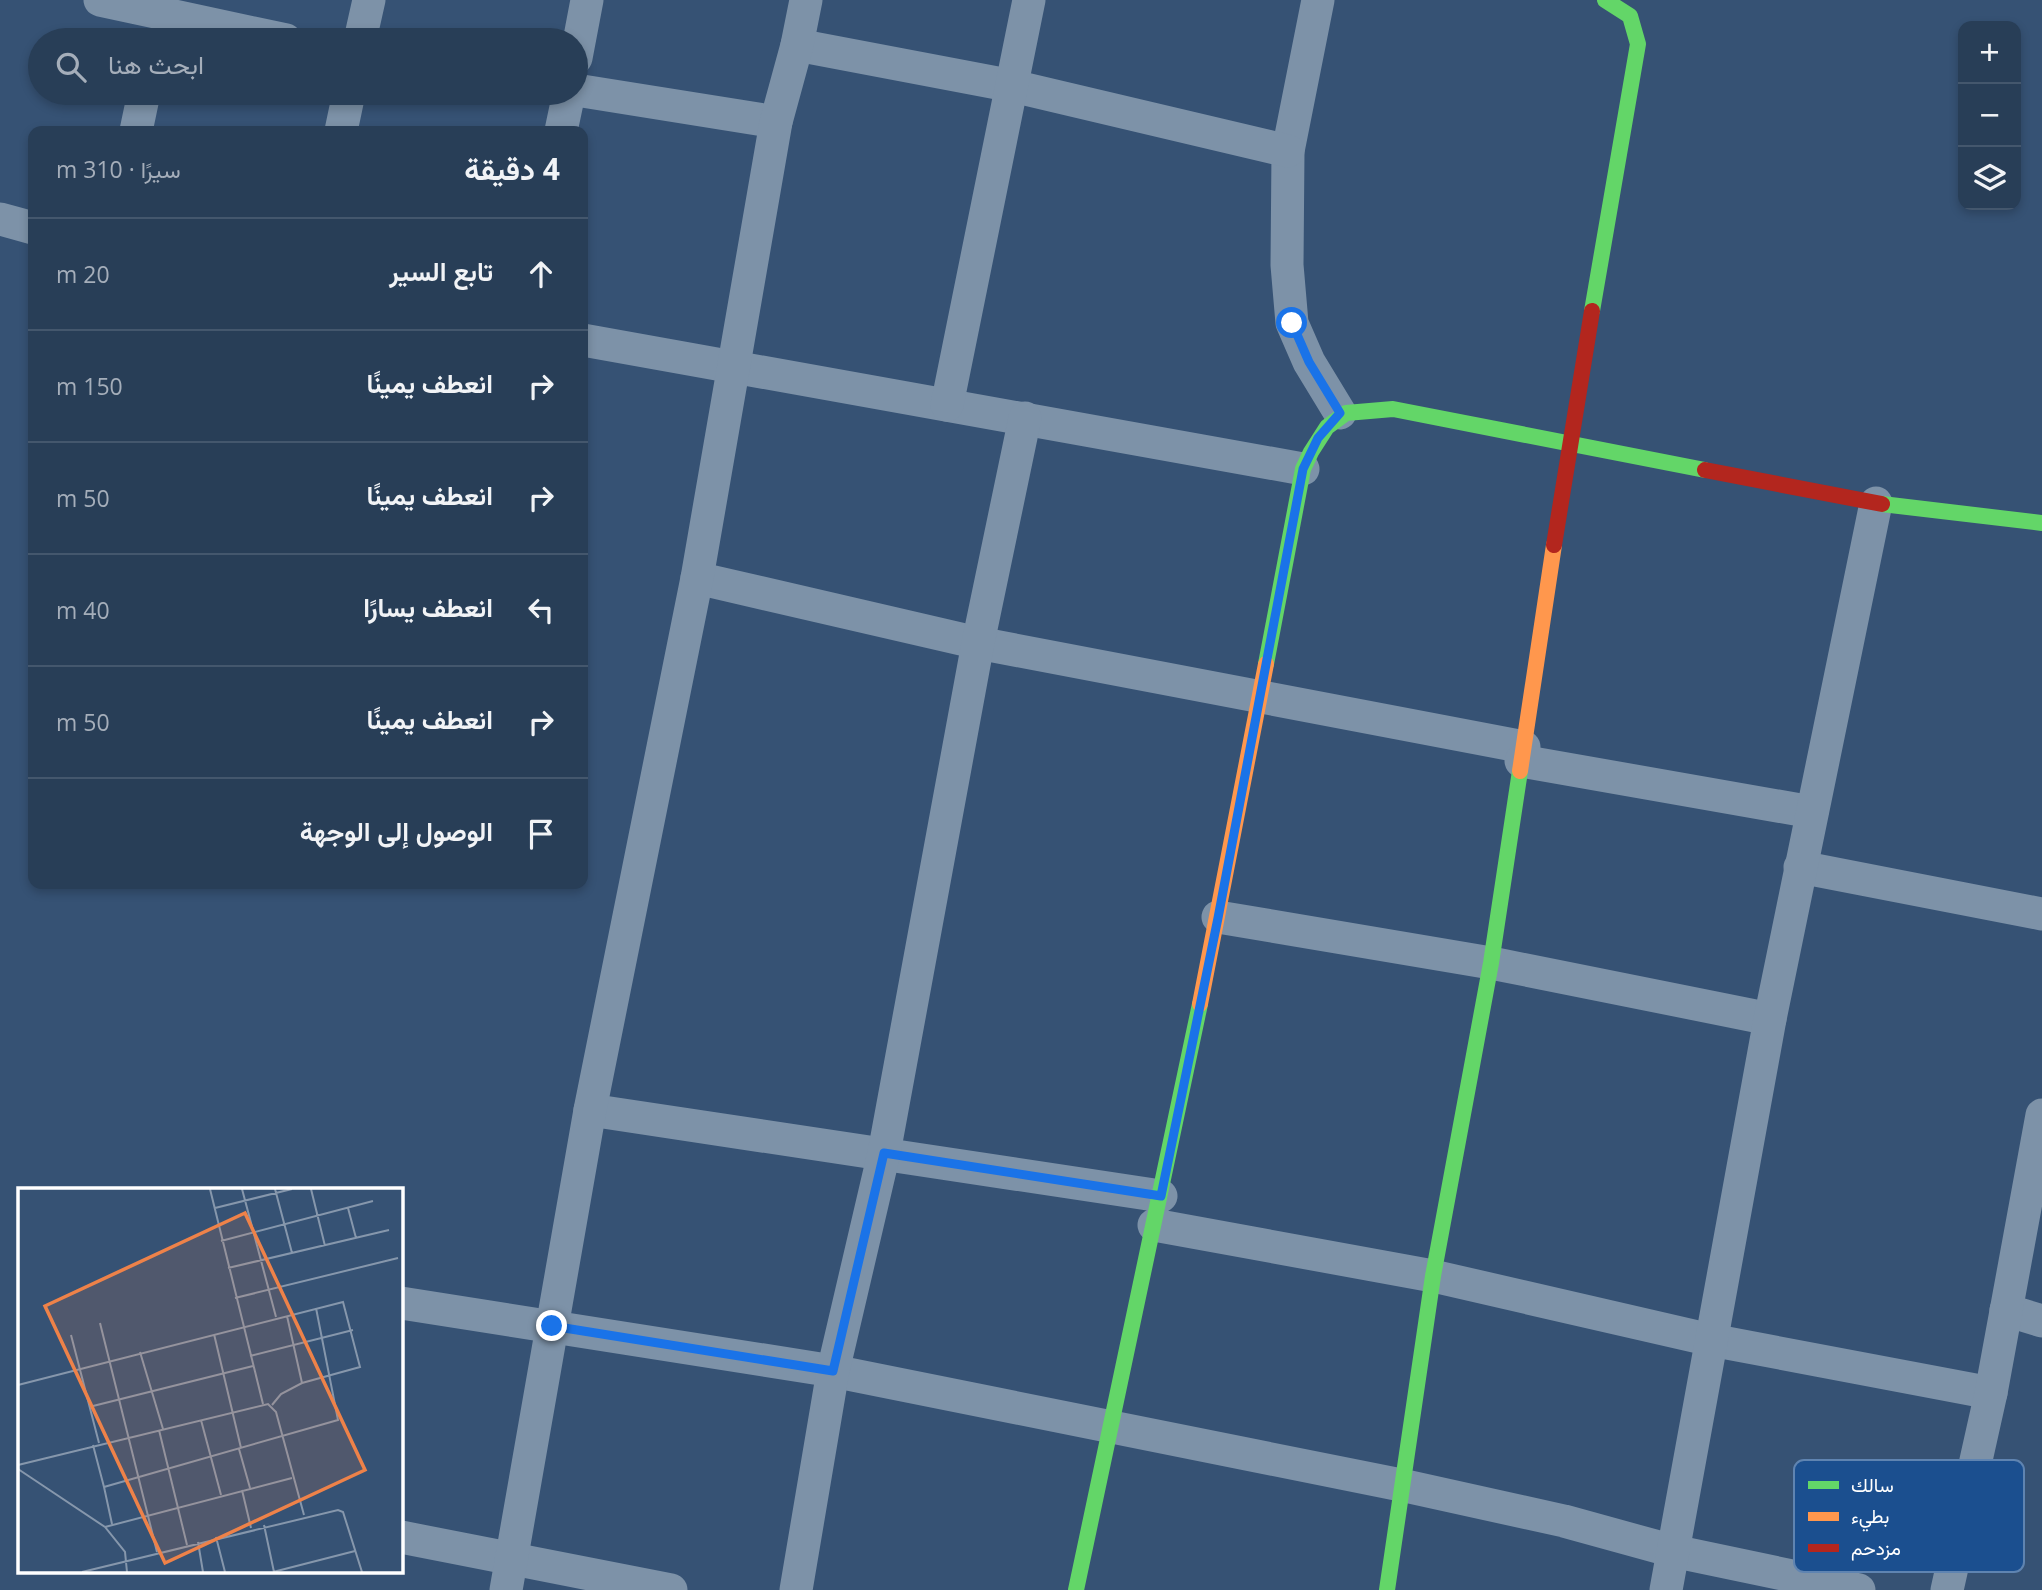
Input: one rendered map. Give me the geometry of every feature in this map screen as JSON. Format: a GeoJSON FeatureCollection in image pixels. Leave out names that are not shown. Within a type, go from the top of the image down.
{"type":"FeatureCollection","features":[{"type":"Feature","properties":{"kind":"street"},"geometry":{"type":"LineString","coordinates":[[100,0],[159,17],[220,28]]}},
{"type":"Feature","properties":{"kind":"street"},"geometry":{"type":"LineString","coordinates":[[363,28],[369,0]]}},
{"type":"Feature","properties":{"kind":"street"},"geometry":{"type":"LineString","coordinates":[[582,28],[587,0]]}},
{"type":"Feature","properties":{"kind":"street"},"geometry":{"type":"LineString","coordinates":[[509,1575],[590,1110],[697,578],[776,122],[806,0]]}},
{"type":"Feature","properties":{"kind":"street"},"geometry":{"type":"LineString","coordinates":[[947,404],[1029,0]]}},
{"type":"Feature","properties":{"kind":"street"},"geometry":{"type":"LineString","coordinates":[[1318,0],[1288,151],[1287,265],[1292,323],[1309,362],[1340,413]]}},
{"type":"Feature","properties":{"kind":"street"},"geometry":{"type":"LineString","coordinates":[[1387,1590],[1433,1276],[1491,963],[1569,444],[1638,44],[1636,25],[1626,8],[1605,0]]}},
{"type":"Feature","properties":{"kind":"street"},"geometry":{"type":"LineString","coordinates":[[797,45],[1013,86],[1288,151]]}},
{"type":"Feature","properties":{"kind":"street"},"geometry":{"type":"LineString","coordinates":[[588,92],[776,122]]}},
{"type":"Feature","properties":{"kind":"street"},"geometry":{"type":"LineString","coordinates":[[137,126],[141,105]]}},
{"type":"Feature","properties":{"kind":"street"},"geometry":{"type":"LineString","coordinates":[[342,126],[346,105]]}},
{"type":"Feature","properties":{"kind":"street"},"geometry":{"type":"LineString","coordinates":[[562,126],[566,105]]}},
{"type":"Feature","properties":{"kind":"street"},"geometry":{"type":"LineString","coordinates":[[0,219],[28,227]]}},
{"type":"Feature","properties":{"kind":"street"},"geometry":{"type":"LineString","coordinates":[[588,341],[1303,469]]}},
{"type":"Feature","properties":{"kind":"street"},"geometry":{"type":"LineString","coordinates":[[1076,1590],[1218,918],[1303,469],[1318,438],[1340,413],[1370,407],[1393,409],[1876,503],[2042,523]]}},
{"type":"Feature","properties":{"kind":"street"},"geometry":{"type":"LineString","coordinates":[[796,1590],[833,1371],[884,1153],[978,643],[1025,418]]}},
{"type":"Feature","properties":{"kind":"street"},"geometry":{"type":"LineString","coordinates":[[1666,1590],[1770,1018],[1876,503]]}},
{"type":"Feature","properties":{"kind":"street"},"geometry":{"type":"LineString","coordinates":[[697,578],[978,643],[1259,697],[1812,812]]}},
{"type":"Feature","properties":{"kind":"street"},"geometry":{"type":"LineString","coordinates":[[1800,867],[2042,914]]}},
{"type":"Feature","properties":{"kind":"street"},"geometry":{"type":"LineString","coordinates":[[1218,918],[1491,963],[1770,1018]]}},
{"type":"Feature","properties":{"kind":"street"},"geometry":{"type":"LineString","coordinates":[[590,1110],[884,1153],[1158,1210],[1711,1340],[1991,1393]]}},
{"type":"Feature","properties":{"kind":"street"},"geometry":{"type":"LineString","coordinates":[[1976,1460],[2006,1310],[2036,1180],[2042,1115]]}},
{"type":"Feature","properties":{"kind":"street"},"geometry":{"type":"LineString","coordinates":[[402,1303],[833,1371],[1111,1429],[1401,1485],[1564,1521],[1673,1551],[1859,1590]]}},
{"type":"Feature","properties":{"kind":"street"},"geometry":{"type":"LineString","coordinates":[[2006,1310],[2042,1321]]}},
{"type":"Feature","properties":{"kind":"street"},"geometry":{"type":"LineString","coordinates":[[402,1537],[509,1575],[671,1590]]}},
{"type":"Feature","properties":{"kind":"street"},"geometry":{"type":"LineString","coordinates":[[1947,1590],[1951,1572]]}},
{"type":"Feature","properties":{"kind":"traffic: fast"},"geometry":{"type":"LineString","coordinates":[[1592,311],[1638,44],[1630,16],[1605,0]]}},
{"type":"Feature","properties":{"kind":"traffic: fast"},"geometry":{"type":"LineString","coordinates":[[1266,664],[1303,469],[1327,427],[1346,413],[1393,409],[1705,470]]}},
{"type":"Feature","properties":{"kind":"traffic: fast"},"geometry":{"type":"LineString","coordinates":[[1882,504],[2042,523]]}},
{"type":"Feature","properties":{"kind":"traffic: fast"},"geometry":{"type":"LineString","coordinates":[[1387,1590],[1433,1276],[1491,963],[1520,771]]}},
{"type":"Feature","properties":{"kind":"traffic: fast"},"geometry":{"type":"LineString","coordinates":[[1076,1590],[1200,1004]]}},
{"type":"Feature","properties":{"kind":"traffic: slow"},"geometry":{"type":"LineString","coordinates":[[1520,771],[1554,545]]}},
{"type":"Feature","properties":{"kind":"traffic: slow"},"geometry":{"type":"LineString","coordinates":[[1200,1004],[1266,664]]}},
{"type":"Feature","properties":{"kind":"traffic: jam"},"geometry":{"type":"LineString","coordinates":[[1554,545],[1592,311]]}},
{"type":"Feature","properties":{"kind":"traffic: jam"},"geometry":{"type":"LineString","coordinates":[[1705,470],[1882,504]]}},
{"type":"Feature","properties":{"kind":"route"},"geometry":{"type":"LineString","coordinates":[[552,1326],[833,1371],[884,1153],[1161,1196],[1218,918],[1303,469],[1318,438],[1340,413],[1309,362],[1292,323]]}}]}
